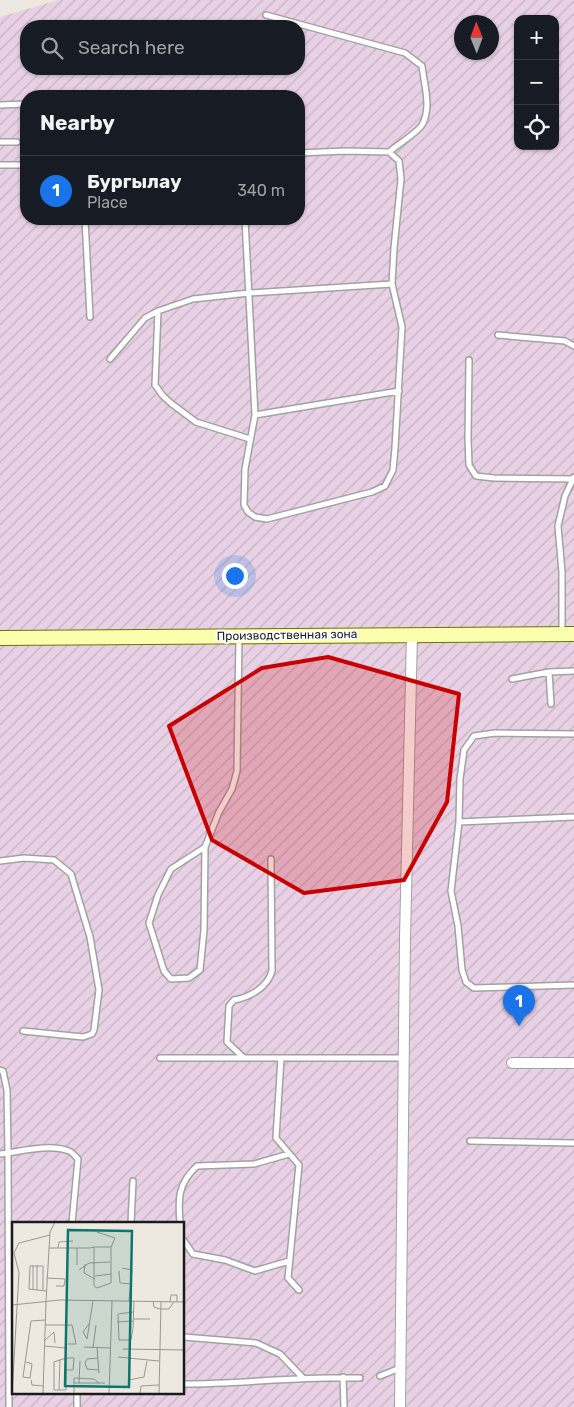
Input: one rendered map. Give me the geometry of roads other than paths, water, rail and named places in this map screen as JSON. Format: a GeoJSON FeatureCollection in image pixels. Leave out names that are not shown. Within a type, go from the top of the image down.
{"type":"FeatureCollection","features":[{"type":"Feature","properties":{"kind":"main road","name":"Производственная зона"},"geometry":{"type":"LineString","coordinates":[[0,638],[568,634]]}},
{"type":"Feature","properties":{"kind":"street"},"geometry":{"type":"LineString","coordinates":[[400,1407],[403,1058],[412,634]]}},
{"type":"Feature","properties":{"kind":"street"},"geometry":{"type":"LineString","coordinates":[[512,1062],[574,1063]]}},
{"type":"Feature","properties":{"kind":"lane"},"geometry":{"type":"LineString","coordinates":[[266,15],[284,20]]}},
{"type":"Feature","properties":{"kind":"lane"},"geometry":{"type":"LineString","coordinates":[[305,26],[405,53],[422,66],[427,104],[426,116],[422,126],[388,152]]}},
{"type":"Feature","properties":{"kind":"lane"},"geometry":{"type":"LineString","coordinates":[[0,105],[20,104]]}},
{"type":"Feature","properties":{"kind":"lane"},"geometry":{"type":"LineString","coordinates":[[0,142],[17,142]]}},
{"type":"Feature","properties":{"kind":"lane"},"geometry":{"type":"LineString","coordinates":[[246,225],[254,415],[245,469],[244,505],[248,512],[255,517],[268,519],[372,492],[385,486],[393,470],[402,327],[392,284],[402,179],[399,161],[388,152],[345,150],[305,153]]}},
{"type":"Feature","properties":{"kind":"lane"},"geometry":{"type":"LineString","coordinates":[[0,165],[20,164]]}},
{"type":"Feature","properties":{"kind":"lane"},"geometry":{"type":"LineString","coordinates":[[85,225],[90,317]]}},
{"type":"Feature","properties":{"kind":"lane"},"geometry":{"type":"LineString","coordinates":[[110,359],[145,318],[158,311],[193,299],[249,293],[392,284]]}},
{"type":"Feature","properties":{"kind":"lane"},"geometry":{"type":"LineString","coordinates":[[158,311],[155,385],[168,400],[196,422],[250,439]]}},
{"type":"Feature","properties":{"kind":"lane"},"geometry":{"type":"LineString","coordinates":[[498,336],[565,341],[574,346]]}},
{"type":"Feature","properties":{"kind":"lane"},"geometry":{"type":"LineString","coordinates":[[468,360],[469,465],[476,476],[494,478],[574,478],[565,496],[558,526],[568,634]]}},
{"type":"Feature","properties":{"kind":"lane"},"geometry":{"type":"LineString","coordinates":[[254,415],[399,392]]}},
{"type":"Feature","properties":{"kind":"lane"},"geometry":{"type":"LineString","coordinates":[[205,847],[171,870],[158,895],[149,923],[164,971],[171,979],[189,978],[200,970],[204,930],[205,847],[216,819],[232,789],[237,770],[239,635]]}},
{"type":"Feature","properties":{"kind":"lane"},"geometry":{"type":"LineString","coordinates":[[512,679],[549,672],[574,671]]}},
{"type":"Feature","properties":{"kind":"lane"},"geometry":{"type":"LineString","coordinates":[[549,672],[551,704]]}},
{"type":"Feature","properties":{"kind":"lane"},"geometry":{"type":"LineString","coordinates":[[574,734],[495,733],[474,736],[464,750],[460,779],[459,822],[451,891],[458,926],[462,970],[466,982],[474,988],[574,985]]}},
{"type":"Feature","properties":{"kind":"lane"},"geometry":{"type":"LineString","coordinates":[[459,822],[574,817]]}},
{"type":"Feature","properties":{"kind":"lane"},"geometry":{"type":"LineString","coordinates":[[0,861],[24,858],[54,860],[71,874],[90,937],[100,990],[92,1034],[83,1037],[23,1031]]}},
{"type":"Feature","properties":{"kind":"lane"},"geometry":{"type":"LineString","coordinates":[[244,1058],[227,1042],[229,1006],[234,1000],[245,998],[270,980],[272,971],[271,859]]}},
{"type":"Feature","properties":{"kind":"lane"},"geometry":{"type":"LineString","coordinates":[[160,1058],[403,1058]]}},
{"type":"Feature","properties":{"kind":"lane"},"geometry":{"type":"LineString","coordinates":[[280,1058],[276,1138],[299,1165],[288,1278],[300,1290]]}},
{"type":"Feature","properties":{"kind":"lane"},"geometry":{"type":"LineString","coordinates":[[0,1070],[2,1071],[7,1090],[11,1269],[9,1407]]}},
{"type":"Feature","properties":{"kind":"lane"},"geometry":{"type":"LineString","coordinates":[[470,1141],[574,1143]]}},
{"type":"Feature","properties":{"kind":"lane"},"geometry":{"type":"LineString","coordinates":[[0,1154],[46,1148],[70,1151],[78,1159],[72,1222]]}},
{"type":"Feature","properties":{"kind":"lane"},"geometry":{"type":"LineString","coordinates":[[180,1222],[178,1201],[186,1175],[197,1166],[254,1164],[289,1154]]}},
{"type":"Feature","properties":{"kind":"lane"},"geometry":{"type":"LineString","coordinates":[[131,1222],[133,1181]]}},
{"type":"Feature","properties":{"kind":"lane"},"geometry":{"type":"LineString","coordinates":[[185,1242],[193,1254],[225,1260],[255,1271],[289,1261]]}},
{"type":"Feature","properties":{"kind":"lane"},"geometry":{"type":"LineString","coordinates":[[185,1336],[256,1343],[280,1354],[303,1378]]}},
{"type":"Feature","properties":{"kind":"lane"},"geometry":{"type":"LineString","coordinates":[[380,1376],[400,1368]]}},
{"type":"Feature","properties":{"kind":"lane"},"geometry":{"type":"LineString","coordinates":[[343,1377],[344,1407]]}},
{"type":"Feature","properties":{"kind":"lane"},"geometry":{"type":"LineString","coordinates":[[185,1384],[228,1384],[303,1378],[360,1378]]}},
{"type":"Feature","properties":{"kind":"lane"},"geometry":{"type":"LineString","coordinates":[[77,1394],[77,1407]]}},
{"type":"Feature","properties":{"kind":"place","name":"Бургылау"},"geometry":{"type":"Point","coordinates":[519,1026]}}]}
